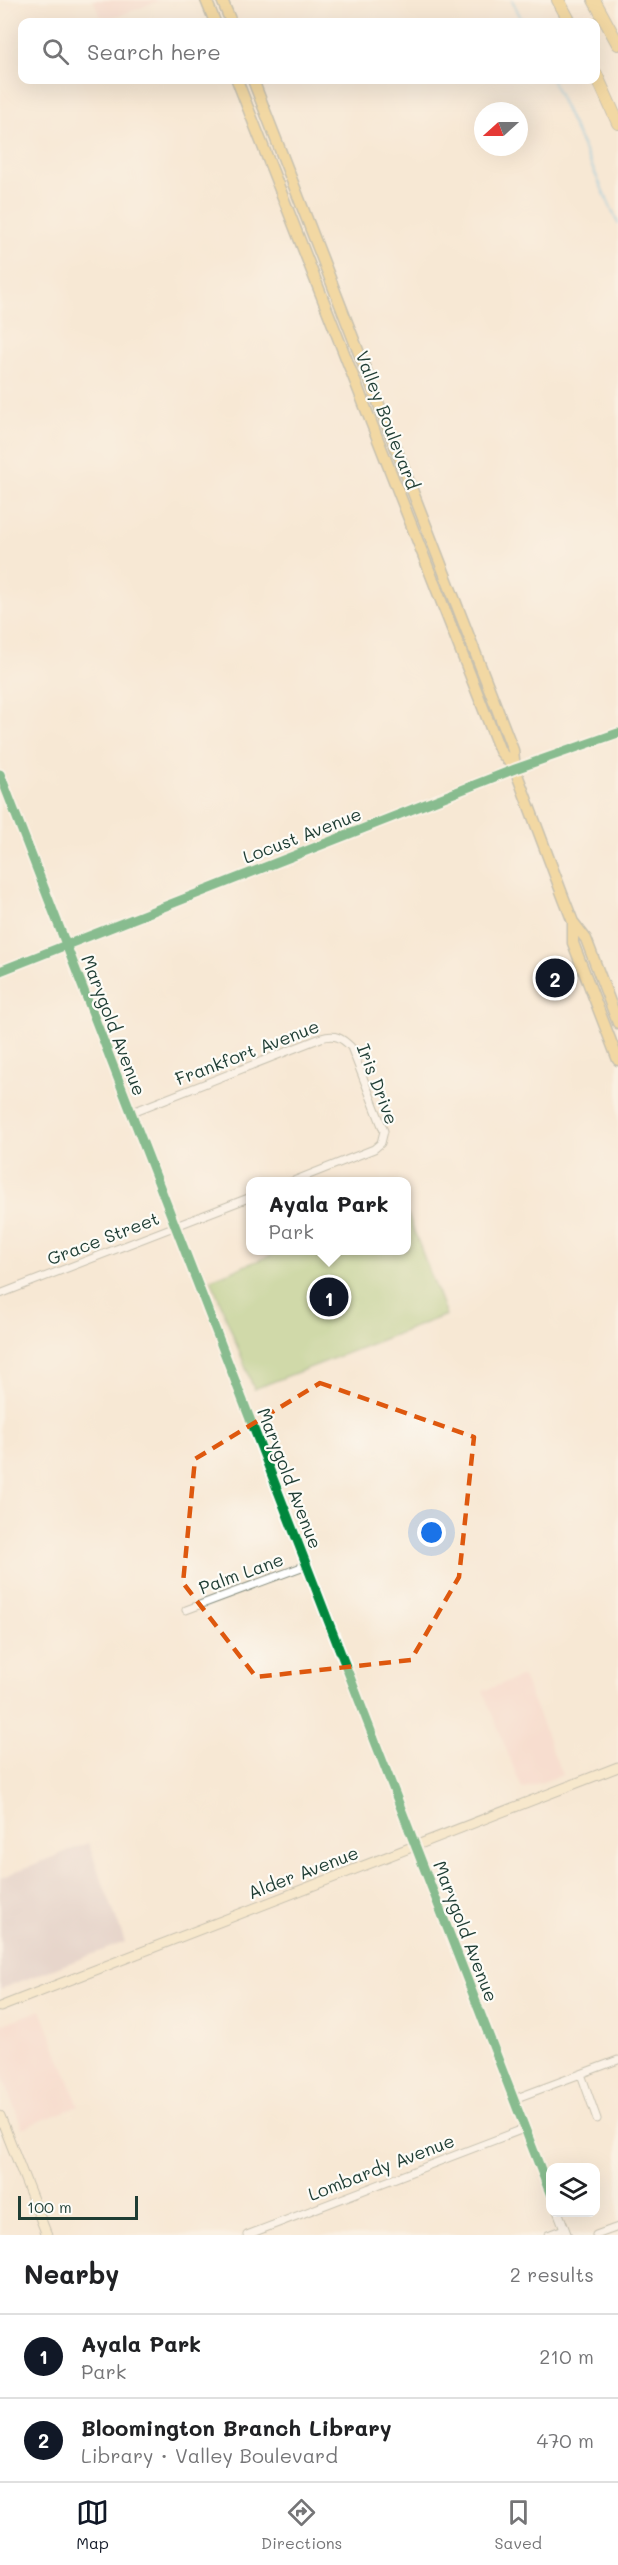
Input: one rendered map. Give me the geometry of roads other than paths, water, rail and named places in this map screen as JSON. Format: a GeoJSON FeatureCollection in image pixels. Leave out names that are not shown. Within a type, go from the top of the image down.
{"type":"FeatureCollection","features":[{"type":"Feature","properties":{"kind":"highway"},"geometry":{"type":"LineString","coordinates":[[558,0],[568,18]]}},
{"type":"Feature","properties":{"kind":"highway"},"geometry":{"type":"LineString","coordinates":[[594,0],[618,44]]}},
{"type":"Feature","properties":{"kind":"highway"},"geometry":{"type":"LineString","coordinates":[[601,0],[618,38]]}},
{"type":"Feature","properties":{"kind":"highway"},"geometry":{"type":"LineString","coordinates":[[600,84],[618,123]]}},
{"type":"Feature","properties":{"kind":"main road"},"geometry":{"type":"LineString","coordinates":[[206,0],[213,18]]}},
{"type":"Feature","properties":{"kind":"main road"},"geometry":{"type":"LineString","coordinates":[[222,0],[229,18]]}},
{"type":"Feature","properties":{"kind":"main road","name":"Valley Boulevard"},"geometry":{"type":"LineString","coordinates":[[239,84],[500,751],[515,769]]}},
{"type":"Feature","properties":{"kind":"main road","name":"Valley Boulevard"},"geometry":{"type":"LineString","coordinates":[[255,84],[513,750],[515,769],[573,922],[586,939],[618,1023]]}},
{"type":"Feature","properties":{"kind":"main road","name":"Valley Boulevard"},"geometry":{"type":"LineString","coordinates":[[573,922],[573,944],[618,1060]]}},
{"type":"Feature","properties":{"kind":"main road","name":"Alder Avenue"},"geometry":{"type":"LineString","coordinates":[[0,2007],[618,1767]]}},
{"type":"Feature","properties":{"kind":"main road"},"geometry":{"type":"LineString","coordinates":[[0,2116],[4,2140],[47,2235]]}},
{"type":"Feature","properties":{"kind":"street","name":"Locust Avenue"},"geometry":{"type":"LineString","coordinates":[[0,971],[515,769],[618,733]]}},
{"type":"Feature","properties":{"kind":"street","name":"Marygold Avenue"},"geometry":{"type":"LineString","coordinates":[[0,774],[546,2182]]}},
{"type":"Feature","properties":{"kind":"street","name":"Frankfort Avenue"},"geometry":{"type":"LineString","coordinates":[[130,1113],[321,1038],[332,1035],[341,1037]]}},
{"type":"Feature","properties":{"kind":"street","name":"Iris Drive"},"geometry":{"type":"LineString","coordinates":[[304,1177],[374,1149],[381,1143],[384,1131],[351,1047],[341,1037]]}},
{"type":"Feature","properties":{"kind":"street","name":"Grace Street"},"geometry":{"type":"LineString","coordinates":[[0,1294],[246,1199]]}},
{"type":"Feature","properties":{"kind":"street","name":"Palm Lane"},"geometry":{"type":"LineString","coordinates":[[186,1610],[307,1565]]}},
{"type":"Feature","properties":{"kind":"street"},"geometry":{"type":"LineString","coordinates":[[514,2099],[618,2060]]}},
{"type":"Feature","properties":{"kind":"street"},"geometry":{"type":"LineString","coordinates":[[581,2074],[597,2119]]}},
{"type":"Feature","properties":{"kind":"street","name":"Lombardy Avenue"},"geometry":{"type":"LineString","coordinates":[[247,2235],[526,2128]]}},
{"type":"Feature","properties":{"kind":"street"},"geometry":{"type":"LineString","coordinates":[[548,2235],[565,2232],[560,2217]]}},
{"type":"Feature","properties":{"kind":"street"},"geometry":{"type":"LineString","coordinates":[[596,2235],[618,2227]]}},
{"type":"Feature","properties":{"kind":"waterway"},"geometry":{"type":"LineString","coordinates":[[512,0],[521,18]]}},
{"type":"Feature","properties":{"kind":"waterway"},"geometry":{"type":"LineString","coordinates":[[554,84],[618,223]]}},
{"type":"Feature","properties":{"kind":"place","name":"Bloomington Branch Library"},"geometry":{"type":"Point","coordinates":[555,978]}},
{"type":"Feature","properties":{"kind":"place","name":"Ayala Park"},"geometry":{"type":"Point","coordinates":[329,1297]}}]}
